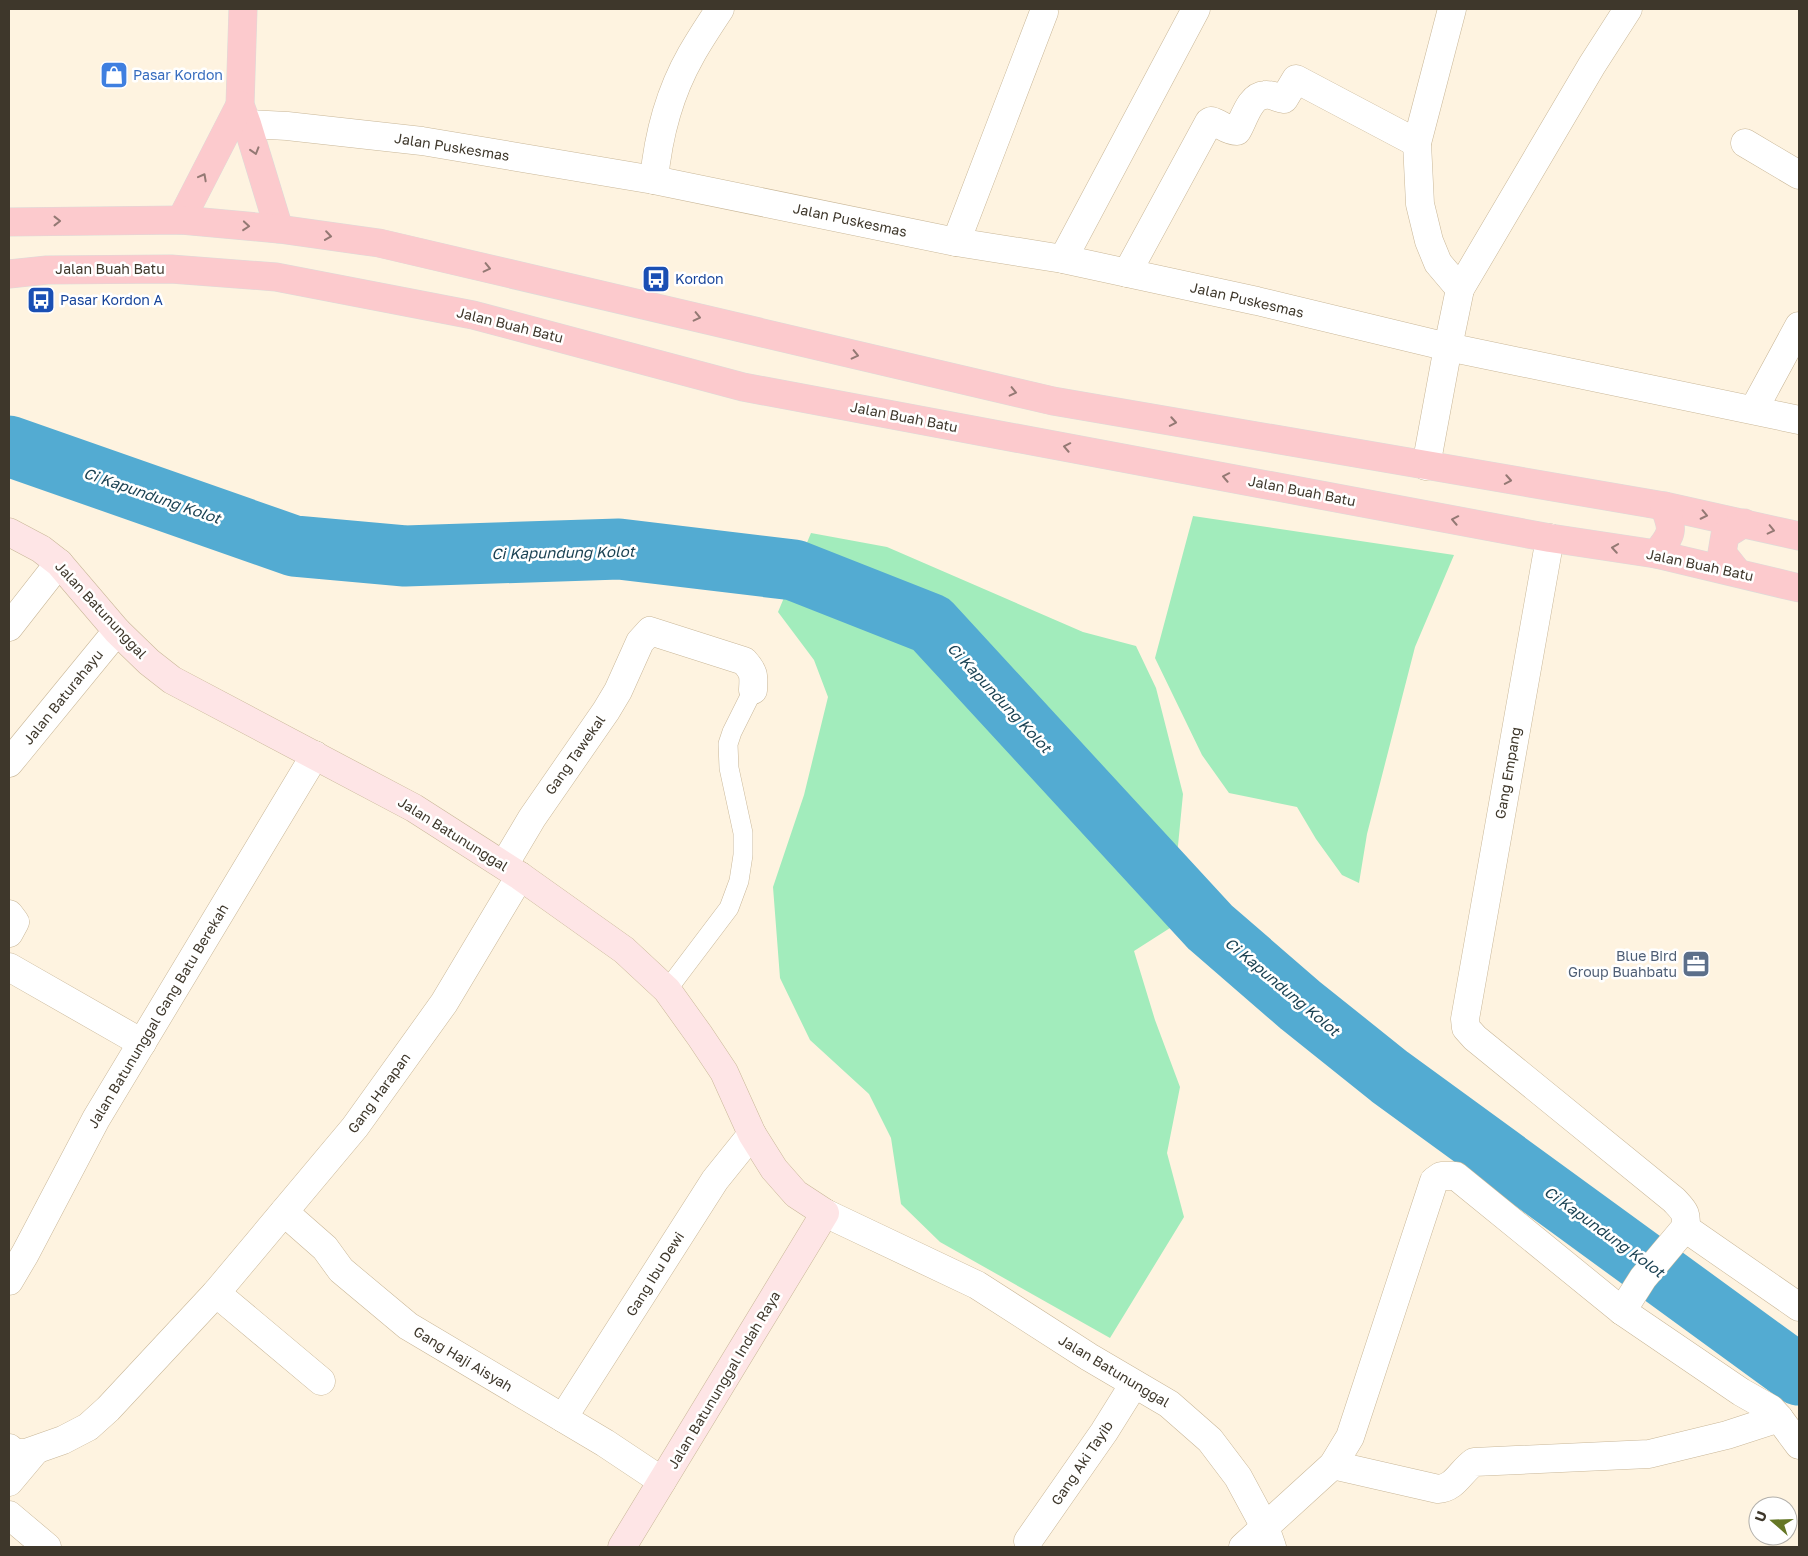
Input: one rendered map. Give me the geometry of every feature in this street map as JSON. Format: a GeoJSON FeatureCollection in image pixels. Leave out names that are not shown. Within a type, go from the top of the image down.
{"type":"FeatureCollection","features":[{"type":"Feature","properties":{"kind":"main road"},"geometry":{"type":"LineString","coordinates":[[243,9],[244,114],[279,229]]}},
{"type":"Feature","properties":{"kind":"main road"},"geometry":{"type":"LineString","coordinates":[[180,220],[244,114]]}},
{"type":"Feature","properties":{"kind":"main road"},"geometry":{"type":"LineString","coordinates":[[9,222],[180,220],[279,229],[379,243],[1053,401],[1664,506],[1799,536]]}},
{"type":"Feature","properties":{"kind":"main road","name":"Jalan Buah Batu"},"geometry":{"type":"LineString","coordinates":[[9,274],[47,270],[171,269],[276,276],[473,315],[743,387],[1550,538],[1656,554],[1799,588]]}},
{"type":"Feature","properties":{"kind":"main road"},"geometry":{"type":"LineString","coordinates":[[1656,554],[1669,538],[1672,525],[1664,506]]}},
{"type":"Feature","properties":{"kind":"main road"},"geometry":{"type":"LineString","coordinates":[[1737,572],[1722,553],[1725,535],[1744,523]]}},
{"type":"Feature","properties":{"kind":"street"},"geometry":{"type":"LineString","coordinates":[[654,180],[656,160],[668,110],[679,80],[691,55],[720,9]]}},
{"type":"Feature","properties":{"kind":"street"},"geometry":{"type":"LineString","coordinates":[[1063,259],[1196,9]]}},
{"type":"Feature","properties":{"kind":"street"},"geometry":{"type":"LineString","coordinates":[[1452,9],[1417,143],[1420,204],[1428,241],[1438,263],[1460,289]]}},
{"type":"Feature","properties":{"kind":"street"},"geometry":{"type":"LineString","coordinates":[[1426,466],[1460,289],[1592,65],[1628,9]]}},
{"type":"Feature","properties":{"kind":"street"},"geometry":{"type":"LineString","coordinates":[[956,242],[1044,12]]}},
{"type":"Feature","properties":{"kind":"street"},"geometry":{"type":"LineString","coordinates":[[1127,273],[1209,122],[1216,122],[1233,131],[1237,131],[1253,101],[1258,97],[1268,95],[1284,99],[1296,79],[1417,143]]}},
{"type":"Feature","properties":{"kind":"street","name":"Jalan Puskesmas"},"geometry":{"type":"LineString","coordinates":[[244,114],[287,126],[422,142],[654,180],[956,242],[1063,259],[1258,301],[1448,347],[1799,420]]}},
{"type":"Feature","properties":{"kind":"street"},"geometry":{"type":"LineString","coordinates":[[1745,144],[1799,174]]}},
{"type":"Feature","properties":{"kind":"street"},"geometry":{"type":"LineString","coordinates":[[1754,410],[1799,326]]}},
{"type":"Feature","properties":{"kind":"street","name":"Jalan Batununggal"},"geometry":{"type":"LineString","coordinates":[[9,532],[41,549],[59,563],[117,631],[149,662],[172,680],[414,808],[512,871],[624,950],[667,990],[724,1072],[752,1134],[774,1169],[796,1194],[825,1212],[977,1285],[1089,1357],[1169,1404],[1210,1440],[1238,1477],[1268,1537]]}},
{"type":"Feature","properties":{"kind":"street","name":"Gang Empang"},"geometry":{"type":"LineString","coordinates":[[1550,538],[1464,1019],[1466,1028],[1474,1038],[1674,1200],[1683,1210],[1687,1219],[1679,1234]]}},
{"type":"Feature","properties":{"kind":"street"},"geometry":{"type":"LineString","coordinates":[[9,627],[59,563]]}},
{"type":"Feature","properties":{"kind":"street","name":"Gang Tawekal"},"geometry":{"type":"LineString","coordinates":[[512,871],[532,818],[618,691],[640,642],[650,630],[744,661],[752,669],[754,676],[753,690]]}},
{"type":"Feature","properties":{"kind":"street","name":"Jalan Baturahayu"},"geometry":{"type":"LineString","coordinates":[[9,763],[117,631]]}},
{"type":"Feature","properties":{"kind":"street","name":"Jalan Batununggal Gang Batu Berekah"},"geometry":{"type":"LineString","coordinates":[[9,1281],[96,1119],[315,755]]}},
{"type":"Feature","properties":{"kind":"street","name":"Gang Harapan"},"geometry":{"type":"LineString","coordinates":[[20,1451],[63,1440],[88,1427],[108,1409],[216,1293],[355,1127],[444,1003],[512,871]]}},
{"type":"Feature","properties":{"kind":"street"},"geometry":{"type":"LineString","coordinates":[[9,914],[15,922],[9,933]]}},
{"type":"Feature","properties":{"kind":"street"},"geometry":{"type":"LineString","coordinates":[[9,967],[142,1043]]}},
{"type":"Feature","properties":{"kind":"street","name":"Gang Ibu Dewi"},"geometry":{"type":"LineString","coordinates":[[563,1418],[714,1180],[752,1134]]}},
{"type":"Feature","properties":{"kind":"street"},"geometry":{"type":"LineString","coordinates":[[1244,1547],[1268,1537],[1333,1465],[1350,1437],[1434,1182],[1441,1176],[1456,1176],[1622,1311],[1775,1413],[1799,1445]]}},
{"type":"Feature","properties":{"kind":"street","name":"Gang Haji Aisyah"},"geometry":{"type":"LineString","coordinates":[[284,1212],[325,1248],[340,1270],[408,1326],[605,1443],[662,1482]]}},
{"type":"Feature","properties":{"kind":"street","name":"Jalan Batununggal Indah Raya"},"geometry":{"type":"LineString","coordinates":[[622,1547],[825,1212]]}},
{"type":"Feature","properties":{"kind":"street"},"geometry":{"type":"LineString","coordinates":[[1622,1311],[1644,1278],[1679,1234],[1799,1307]]}},
{"type":"Feature","properties":{"kind":"street"},"geometry":{"type":"LineString","coordinates":[[216,1293],[321,1381]]}},
{"type":"Feature","properties":{"kind":"street","name":"Gang Aki Tayib"},"geometry":{"type":"LineString","coordinates":[[1028,1542],[1104,1432],[1134,1384]]}},
{"type":"Feature","properties":{"kind":"street"},"geometry":{"type":"LineString","coordinates":[[1333,1465],[1438,1489],[1446,1489],[1474,1462],[1649,1454],[1727,1435],[1775,1413]]}},
{"type":"Feature","properties":{"kind":"street"},"geometry":{"type":"LineString","coordinates":[[9,1482],[20,1451]]}},
{"type":"Feature","properties":{"kind":"street"},"geometry":{"type":"LineString","coordinates":[[9,1515],[47,1547]]}},
{"type":"Feature","properties":{"kind":"lane"},"geometry":{"type":"LineString","coordinates":[[667,990],[729,908],[735,894],[743,855],[743,833],[728,768],[728,744],[753,690]]}},
{"type":"Feature","properties":{"kind":"green space"},"geometry":{"type":"Polygon","coordinates":[[[1193,516],[1454,555],[1415,647],[1367,834],[1359,883],[1342,875],[1316,839],[1297,807],[1229,793],[1202,755],[1155,658],[1193,516]]]}},
{"type":"Feature","properties":{"kind":"green space"},"geometry":{"type":"Polygon","coordinates":[[[811,533],[887,547],[1083,632],[1136,646],[1156,688],[1183,794],[1170,928],[1134,951],[1155,1020],[1180,1087],[1167,1153],[1184,1217],[1110,1338],[940,1242],[901,1204],[891,1138],[869,1094],[810,1040],[780,978],[773,887],[804,795],[828,697],[814,660],[778,612],[811,533]]]}},
{"type":"Feature","properties":{"kind":"waterway","name":"Ci Kapundung Kolot"},"geometry":{"type":"LineString","coordinates":[[9,446],[294,546],[405,556],[619,549],[794,570],[931,624],[1210,927],[1300,1005],[1390,1077],[1799,1375]]}},
{"type":"Feature","properties":{"kind":"place","name":"Pasar Kordon"},"geometry":{"type":"Point","coordinates":[114,75]}},
{"type":"Feature","properties":{"kind":"place","name":"Kordon"},"geometry":{"type":"Point","coordinates":[656,279]}},
{"type":"Feature","properties":{"kind":"place","name":"Pasar Kordon A"},"geometry":{"type":"Point","coordinates":[41,300]}},
{"type":"Feature","properties":{"kind":"place","name":"Blue Bird Group Buahbatu"},"geometry":{"type":"Point","coordinates":[1696,964]}}]}
